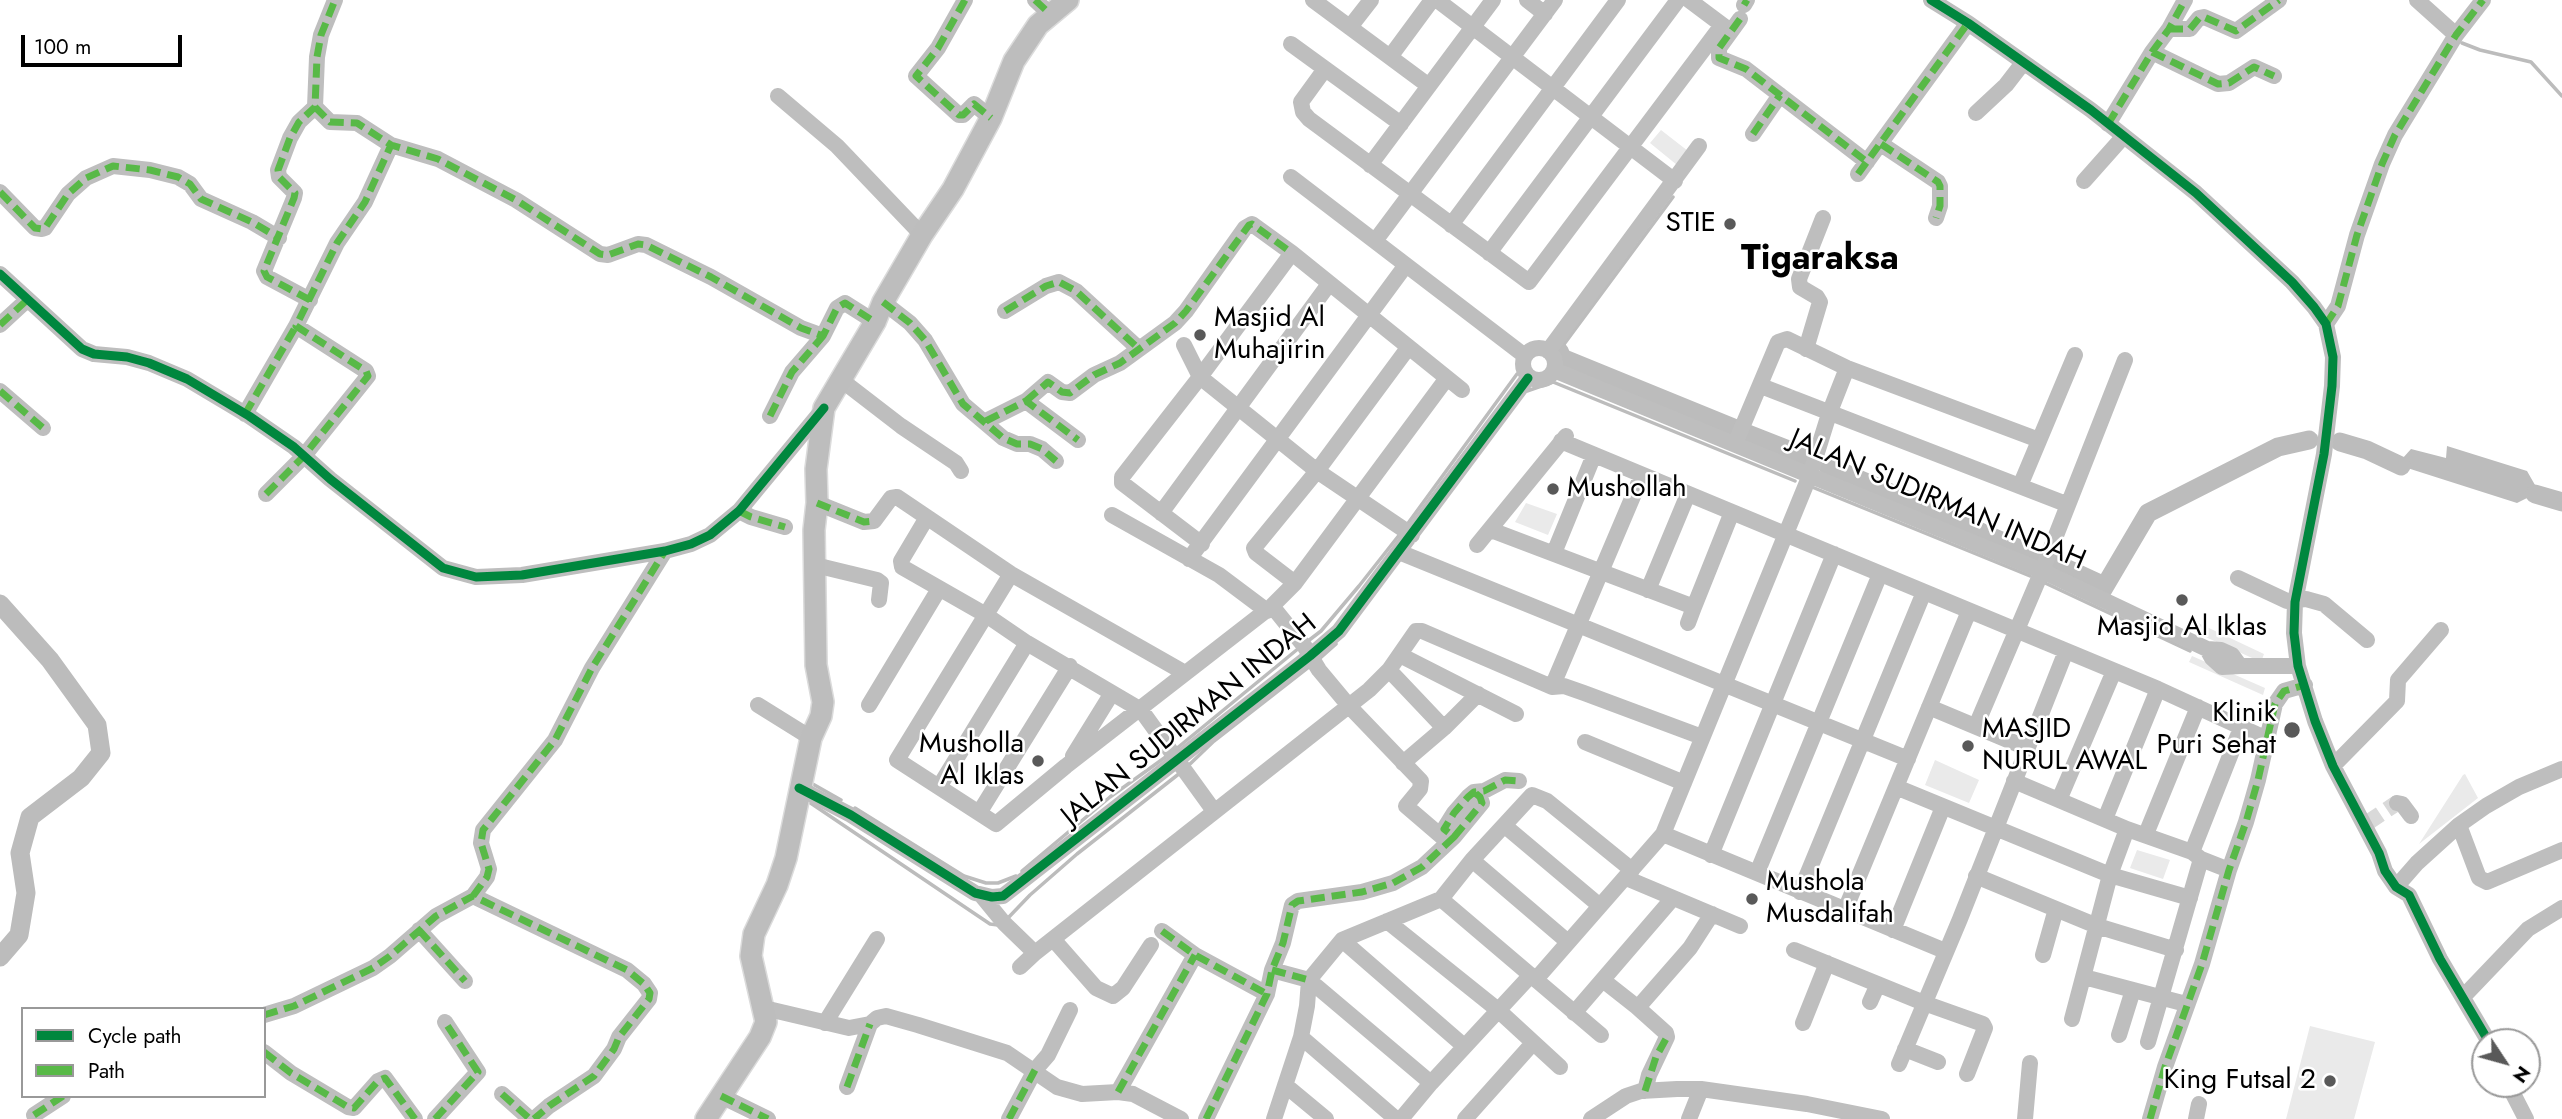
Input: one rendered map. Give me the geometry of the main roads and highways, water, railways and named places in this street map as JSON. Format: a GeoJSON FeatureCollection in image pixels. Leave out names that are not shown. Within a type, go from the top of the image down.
{"type":"FeatureCollection","features":[{"type":"Feature","properties":{"kind":"main road"},"geometry":{"type":"LineString","coordinates":[[706,1119],[760,1037],[766,1022],[751,956],[754,934],[777,885],[786,858],[811,738],[821,716],[823,702],[816,665],[814,530],[817,503],[816,469],[824,408],[922,235],[953,189],[991,118],[1014,61],[1029,37],[1042,7],[1069,0]]}},
{"type":"Feature","properties":{"kind":"waterway"},"geometry":{"type":"LineString","coordinates":[[2462,43],[2531,62],[2562,96]]}},
{"type":"Feature","properties":{"kind":"waterway"},"geometry":{"type":"LineString","coordinates":[[1559,351],[1673,197]]}},
{"type":"Feature","properties":{"kind":"waterway"},"geometry":{"type":"LineString","coordinates":[[1559,351],[1562,358],[1736,429]]}},
{"type":"Feature","properties":{"kind":"waterway"},"geometry":{"type":"LineString","coordinates":[[1406,526],[1517,374]]}},
{"type":"Feature","properties":{"kind":"waterway"},"geometry":{"type":"LineString","coordinates":[[1527,391],[1553,382],[1795,481]]}},
{"type":"Feature","properties":{"kind":"waterway"},"geometry":{"type":"LineString","coordinates":[[1748,434],[1804,456]]}},
{"type":"Feature","properties":{"kind":"waterway"},"geometry":{"type":"LineString","coordinates":[[2099,596],[2148,513],[2278,447],[2309,440]]}},
{"type":"Feature","properties":{"kind":"waterway"},"geometry":{"type":"LineString","coordinates":[[2340,442],[2367,450],[2401,466]]}},
{"type":"Feature","properties":{"kind":"waterway"},"geometry":{"type":"LineString","coordinates":[[1828,466],[2038,557]]}},
{"type":"Feature","properties":{"kind":"waterway"},"geometry":{"type":"LineString","coordinates":[[1812,487],[2030,576]]}},
{"type":"Feature","properties":{"kind":"waterway"},"geometry":{"type":"LineString","coordinates":[[2535,494],[2562,502]]}},
{"type":"Feature","properties":{"kind":"waterway"},"geometry":{"type":"LineString","coordinates":[[1308,641],[1321,631],[1400,534]]}},
{"type":"Feature","properties":{"kind":"waterway"},"geometry":{"type":"LineString","coordinates":[[2052,562],[2104,586]]}},
{"type":"Feature","properties":{"kind":"waterway"},"geometry":{"type":"LineString","coordinates":[[2043,582],[2190,651]]}},
{"type":"Feature","properties":{"kind":"waterway"},"geometry":{"type":"LineString","coordinates":[[0,604],[50,660],[97,725],[101,753],[81,778],[30,817],[20,853],[26,893],[19,935],[0,957]]}},
{"type":"Feature","properties":{"kind":"waterway"},"geometry":{"type":"LineString","coordinates":[[1318,660],[1336,644]]}},
{"type":"Feature","properties":{"kind":"waterway"},"geometry":{"type":"LineString","coordinates":[[1176,749],[1299,648]]}},
{"type":"Feature","properties":{"kind":"waterway"},"geometry":{"type":"LineString","coordinates":[[1190,764],[1214,741],[1310,666]]}},
{"type":"Feature","properties":{"kind":"waterway"},"geometry":{"type":"LineString","coordinates":[[1022,871],[1110,797],[1167,756]]}},
{"type":"Feature","properties":{"kind":"waterway"},"geometry":{"type":"LineString","coordinates":[[1007,919],[1077,854],[1180,773]]}},
{"type":"Feature","properties":{"kind":"waterway"},"geometry":{"type":"LineString","coordinates":[[811,783],[841,800]]}},
{"type":"Feature","properties":{"kind":"waterway"},"geometry":{"type":"LineString","coordinates":[[809,802],[990,924],[998,925]]}},
{"type":"Feature","properties":{"kind":"waterway"},"geometry":{"type":"LineString","coordinates":[[855,808],[964,876],[986,883],[998,883],[1016,876]]}},
{"type":"Feature","properties":{"kind":"tunnel"},"geometry":{"type":"LineString","coordinates":[[2367,823],[2397,803]]}},
{"type":"Feature","properties":{"kind":"place","name":"STIE"},"geometry":{"type":"Point","coordinates":[1730,224]}},
{"type":"Feature","properties":{"kind":"place","name":"Masjid Al Muhajirin"},"geometry":{"type":"Point","coordinates":[1200,335]}},
{"type":"Feature","properties":{"kind":"place","name":"Mushollah"},"geometry":{"type":"Point","coordinates":[1553,489]}},
{"type":"Feature","properties":{"kind":"place","name":"Masjid Al Iklas"},"geometry":{"type":"Point","coordinates":[2182,600]}},
{"type":"Feature","properties":{"kind":"place","name":"Klinik Puri Sehat"},"geometry":{"type":"Point","coordinates":[2292,730]}},
{"type":"Feature","properties":{"kind":"place","name":"MASJID NURUL AWAL"},"geometry":{"type":"Point","coordinates":[1968,746]}},
{"type":"Feature","properties":{"kind":"place","name":"Musholla Al Iklas"},"geometry":{"type":"Point","coordinates":[1038,761]}},
{"type":"Feature","properties":{"kind":"place","name":"Mushola Musdalifah"},"geometry":{"type":"Point","coordinates":[1752,899]}},
{"type":"Feature","properties":{"kind":"place","name":"King Futsal 2"},"geometry":{"type":"Point","coordinates":[2330,1081]}},
{"type":"Feature","properties":{"kind":"district","name":"Tigaraksa"},"geometry":{"type":"Point","coordinates":[1820,261]}}]}
